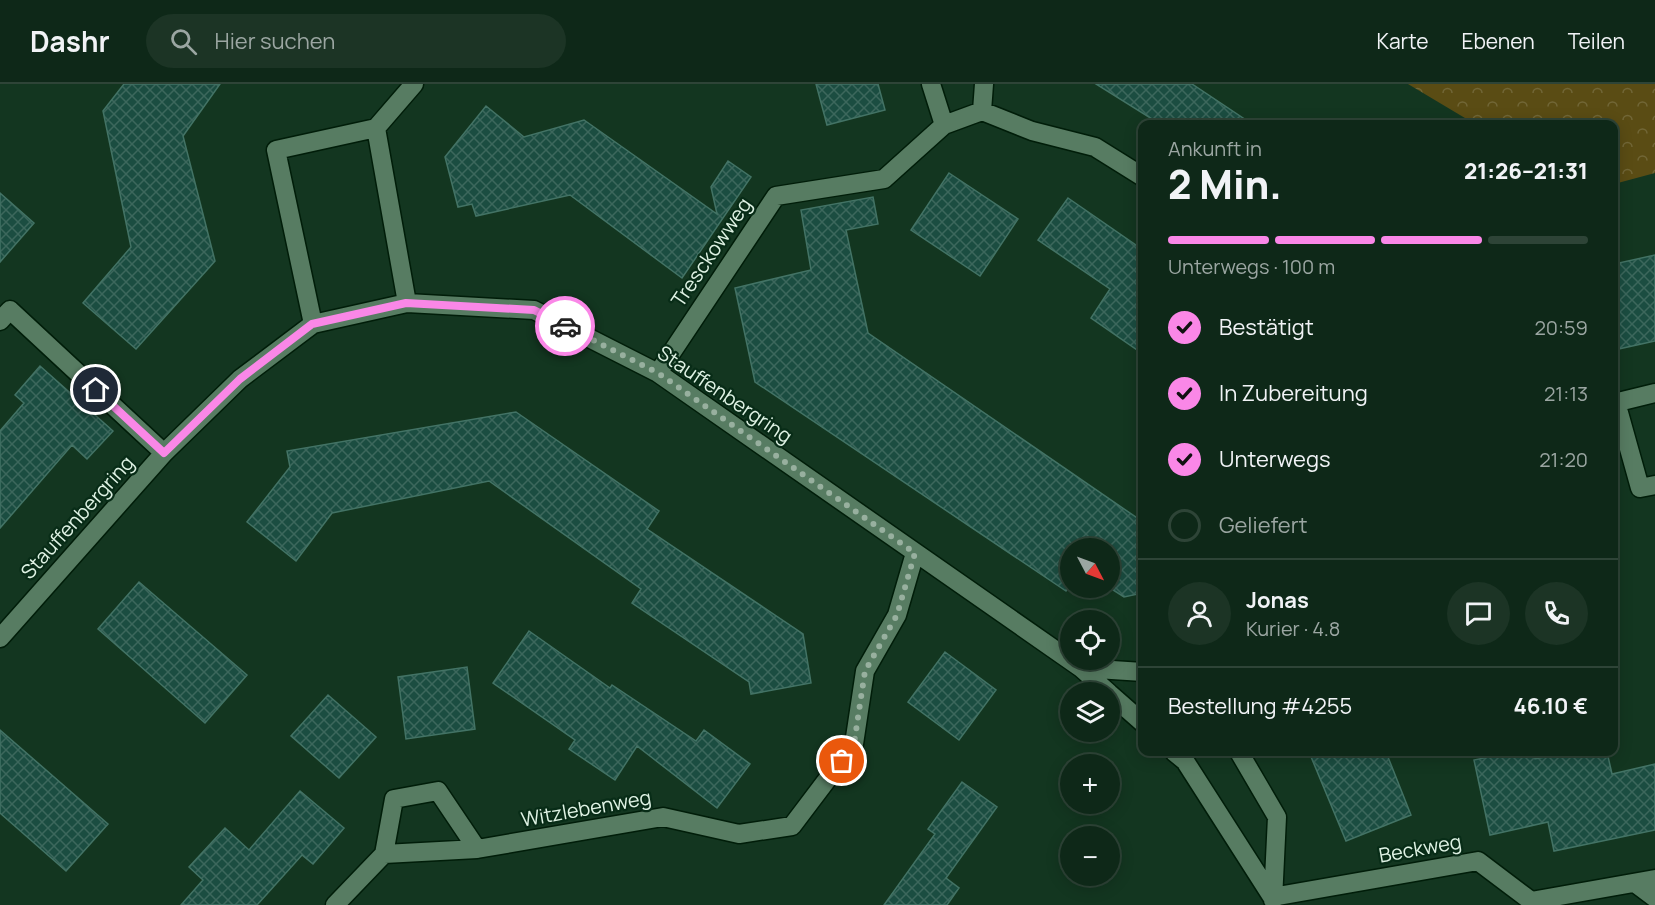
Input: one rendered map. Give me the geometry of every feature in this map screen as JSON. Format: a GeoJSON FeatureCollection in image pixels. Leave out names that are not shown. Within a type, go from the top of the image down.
{"type":"FeatureCollection","features":[{"type":"Feature","properties":{"kind":"street"},"geometry":{"type":"LineString","coordinates":[[312,324],[276,150],[376,128],[414,84]]}},
{"type":"Feature","properties":{"kind":"street"},"geometry":{"type":"LineString","coordinates":[[931,84],[944,124]]}},
{"type":"Feature","properties":{"kind":"street"},"geometry":{"type":"LineString","coordinates":[[984,84],[982,111],[1032,131],[1095,147],[1138,174]]}},
{"type":"Feature","properties":{"kind":"street","name":"Tresckowweg"},"geometry":{"type":"LineString","coordinates":[[658,373],[776,196],[884,179],[944,124],[982,111]]}},
{"type":"Feature","properties":{"kind":"street"},"geometry":{"type":"LineString","coordinates":[[376,128],[406,303]]}},
{"type":"Feature","properties":{"kind":"street","name":"Stauffenbergring"},"geometry":{"type":"LineString","coordinates":[[0,638],[164,453],[240,379],[312,324],[406,303],[534,310],[658,373],[1060,653]]}},
{"type":"Feature","properties":{"kind":"street","name":"Stauffenbergring"},"geometry":{"type":"LineString","coordinates":[[0,321],[10,309],[164,453]]}},
{"type":"Feature","properties":{"kind":"street"},"geometry":{"type":"LineString","coordinates":[[1618,401],[1655,393]]}},
{"type":"Feature","properties":{"kind":"street"},"geometry":{"type":"LineString","coordinates":[[1618,412],[1640,488],[1655,485]]}},
{"type":"Feature","properties":{"kind":"street","name":"Witzlebenweg"},"geometry":{"type":"LineString","coordinates":[[384,854],[477,849],[663,817],[739,834],[792,826],[854,744],[865,671],[897,615],[915,553]]}},
{"type":"Feature","properties":{"kind":"street","name":"Stauffenbergring"},"geometry":{"type":"LineString","coordinates":[[1083,670],[1097,682]]}},
{"type":"Feature","properties":{"kind":"street"},"geometry":{"type":"LineString","coordinates":[[1112,670],[1138,672]]}},
{"type":"Feature","properties":{"kind":"street","name":"Stauffenbergring"},"geometry":{"type":"LineString","coordinates":[[1120,702],[1138,718]]}},
{"type":"Feature","properties":{"kind":"street"},"geometry":{"type":"LineString","coordinates":[[1179,756],[1185,761],[1273,901]]}},
{"type":"Feature","properties":{"kind":"street"},"geometry":{"type":"LineString","coordinates":[[1241,756],[1277,817],[1273,901]]}},
{"type":"Feature","properties":{"kind":"street"},"geometry":{"type":"LineString","coordinates":[[336,905],[384,854],[394,799],[438,791],[477,849]]}},
{"type":"Feature","properties":{"kind":"street","name":"Beckweg"},"geometry":{"type":"LineString","coordinates":[[1273,901],[1478,861],[1531,902],[1655,879]]}},
{"type":"Feature","properties":{"kind":"street"},"geometry":{"type":"LineString","coordinates":[[1635,884],[1655,898]]}},
{"type":"Feature","properties":{"kind":"green space"},"geometry":{"type":"Polygon","coordinates":[[[1408,84],[1655,84],[1655,173],[1618,183],[1618,120],[1468,120],[1408,84]]]}},
{"type":"Feature","properties":{"kind":"building"},"geometry":{"type":"Polygon","coordinates":[[[124,84],[220,84],[183,136],[215,261],[136,349],[83,303],[131,247],[103,111],[124,84]]]}},
{"type":"Feature","properties":{"kind":"building"},"geometry":{"type":"Polygon","coordinates":[[[816,84],[878,84],[885,110],[827,125],[816,84]]]}},
{"type":"Feature","properties":{"kind":"building"},"geometry":{"type":"Polygon","coordinates":[[[1096,84],[1192,84],[1246,120],[1154,120],[1096,84]]]}},
{"type":"Feature","properties":{"kind":"building"},"geometry":{"type":"Polygon","coordinates":[[[486,106],[524,137],[584,120],[717,214],[711,187],[728,161],[751,177],[682,278],[570,195],[476,216],[472,204],[458,207],[445,157],[486,106]]]}},
{"type":"Feature","properties":{"kind":"building"},"geometry":{"type":"Polygon","coordinates":[[[949,173],[1018,219],[980,276],[911,230],[949,173]]]}},
{"type":"Feature","properties":{"kind":"building"},"geometry":{"type":"Polygon","coordinates":[[[0,193],[34,223],[0,262],[0,193]]]}},
{"type":"Feature","properties":{"kind":"building"},"geometry":{"type":"Polygon","coordinates":[[[873,197],[878,224],[846,230],[868,333],[1138,519],[1138,594],[1124,597],[1120,594],[1120,538],[1060,538],[1060,587],[755,382],[735,288],[811,270],[801,210],[873,197]]]}},
{"type":"Feature","properties":{"kind":"building"},"geometry":{"type":"Polygon","coordinates":[[[1068,198],[1138,247],[1138,351],[1091,318],[1110,289],[1038,240],[1068,198]]]}},
{"type":"Feature","properties":{"kind":"building"},"geometry":{"type":"Polygon","coordinates":[[[1655,255],[1655,341],[1618,349],[1618,263],[1655,255]]]}},
{"type":"Feature","properties":{"kind":"building"},"geometry":{"type":"Polygon","coordinates":[[[40,366],[113,431],[87,459],[72,445],[0,528],[0,431],[24,403],[15,395],[40,366]]]}},
{"type":"Feature","properties":{"kind":"building"},"geometry":{"type":"Polygon","coordinates":[[[516,412],[659,511],[647,529],[803,634],[811,683],[751,694],[749,682],[632,603],[641,589],[489,481],[332,513],[296,561],[247,522],[290,467],[287,451],[516,412]]]}},
{"type":"Feature","properties":{"kind":"building"},"geometry":{"type":"Polygon","coordinates":[[[139,582],[247,675],[205,723],[98,629],[139,582]]]}},
{"type":"Feature","properties":{"kind":"building"},"geometry":{"type":"Polygon","coordinates":[[[529,631],[610,688],[612,685],[696,741],[704,730],[750,764],[717,808],[637,746],[615,780],[569,749],[575,740],[493,683],[529,631]]]}},
{"type":"Feature","properties":{"kind":"building"},"geometry":{"type":"Polygon","coordinates":[[[945,652],[996,690],[959,740],[908,702],[945,652]]]}},
{"type":"Feature","properties":{"kind":"building"},"geometry":{"type":"Polygon","coordinates":[[[467,667],[475,729],[406,739],[398,677],[467,667]]]}},
{"type":"Feature","properties":{"kind":"building"},"geometry":{"type":"Polygon","coordinates":[[[328,695],[376,737],[339,778],[291,736],[328,695]]]}},
{"type":"Feature","properties":{"kind":"building"},"geometry":{"type":"Polygon","coordinates":[[[0,730],[108,824],[66,871],[0,813],[0,730]]]}},
{"type":"Feature","properties":{"kind":"building"},"geometry":{"type":"Polygon","coordinates":[[[1311,756],[1388,756],[1411,815],[1346,841],[1311,756]]]}},
{"type":"Feature","properties":{"kind":"building"},"geometry":{"type":"Polygon","coordinates":[[[1493,756],[1534,756],[1535,759],[1551,756],[1608,756],[1612,774],[1655,764],[1655,830],[1554,851],[1548,822],[1490,835],[1474,760],[1493,756]]]}},
{"type":"Feature","properties":{"kind":"building"},"geometry":{"type":"Polygon","coordinates":[[[962,782],[997,807],[946,878],[959,888],[947,905],[884,905],[935,834],[928,829],[962,782]]]}},
{"type":"Feature","properties":{"kind":"building"},"geometry":{"type":"Polygon","coordinates":[[[300,791],[344,828],[313,864],[302,855],[257,905],[181,905],[203,880],[189,867],[225,828],[249,850],[300,791]]]}},
{"type":"Feature","properties":{"kind":"way so far"},"geometry":{"type":"LineString","coordinates":[[565,326],[658,373],[915,553],[897,615],[865,671],[854,744],[842,761]]}},
{"type":"Feature","properties":{"kind":"route"},"geometry":{"type":"LineString","coordinates":[[96,390],[164,453],[240,379],[312,324],[406,303],[534,310],[565,326]]}}]}
